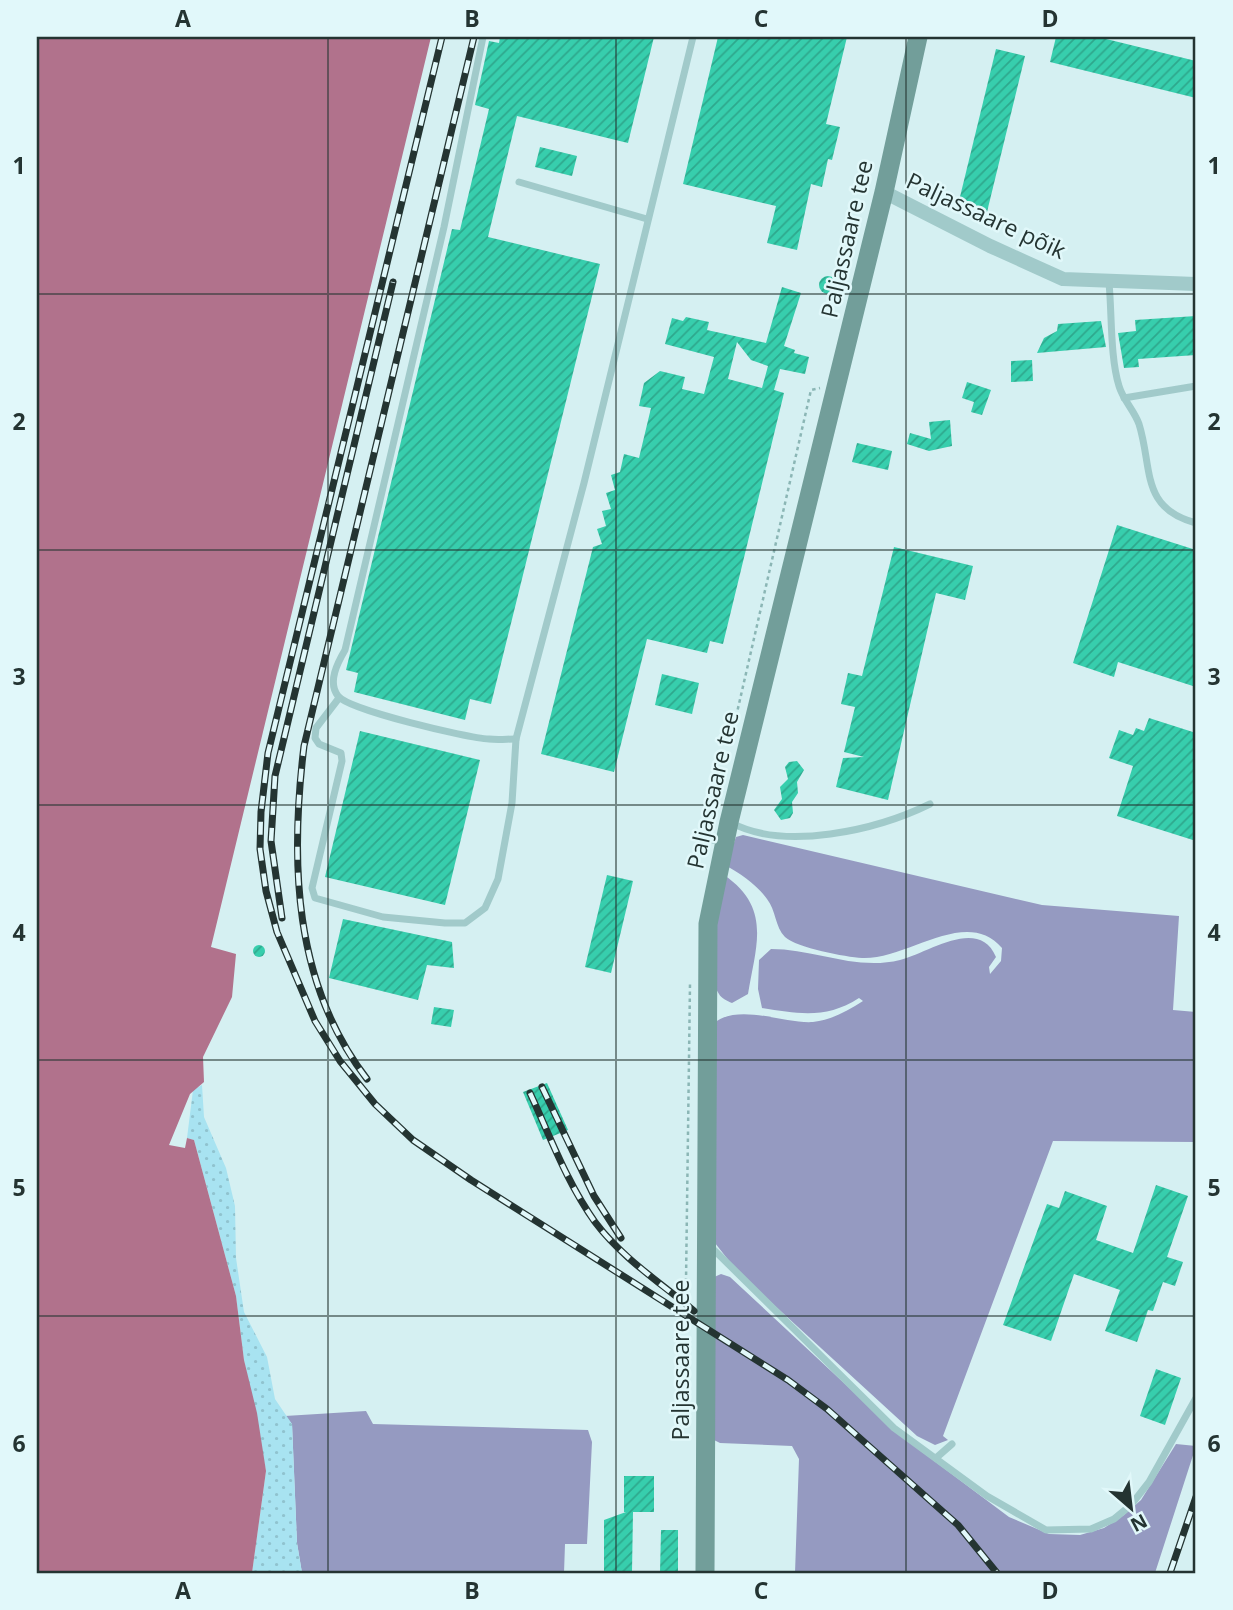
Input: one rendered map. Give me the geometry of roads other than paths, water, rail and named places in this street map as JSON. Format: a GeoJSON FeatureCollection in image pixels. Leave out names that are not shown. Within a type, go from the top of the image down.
{"type":"FeatureCollection","features":[{"type":"Feature","properties":{"kind":"street","name":"Paljassaare tee"},"geometry":{"type":"LineString","coordinates":[[705,1573],[708,924],[729,822],[884,192],[918,37]]}},
{"type":"Feature","properties":{"kind":"street","name":"Paljassaare põik"},"geometry":{"type":"LineString","coordinates":[[884,192],[990,246],[1063,279],[1109,283],[1196,284]]}},
{"type":"Feature","properties":{"kind":"lane"},"geometry":{"type":"LineString","coordinates":[[484,37],[444,227],[345,650],[334,669],[334,690],[339,698],[361,710],[487,740],[516,739]]}},
{"type":"Feature","properties":{"kind":"lane"},"geometry":{"type":"LineString","coordinates":[[339,698],[316,728],[315,738],[319,744],[341,753],[342,761],[312,888],[315,898],[383,917],[465,923],[485,908],[498,879],[512,803],[516,739],[583,483],[693,37]]}},
{"type":"Feature","properties":{"kind":"lane"},"geometry":{"type":"LineString","coordinates":[[519,182],[647,219]]}},
{"type":"Feature","properties":{"kind":"lane"},"geometry":{"type":"LineString","coordinates":[[1109,283],[1118,384],[1139,426],[1153,492],[1160,505],[1170,514],[1196,523]]}},
{"type":"Feature","properties":{"kind":"lane"},"geometry":{"type":"LineString","coordinates":[[1124,398],[1196,386]]}},
{"type":"Feature","properties":{"kind":"lane"},"geometry":{"type":"LineString","coordinates":[[729,822],[745,830],[774,836],[811,834],[885,823],[930,804]]}},
{"type":"Feature","properties":{"kind":"lane"},"geometry":{"type":"LineString","coordinates":[[701,838],[725,842]]}},
{"type":"Feature","properties":{"kind":"lane"},"geometry":{"type":"LineString","coordinates":[[706,1242],[894,1428],[1017,1516],[1046,1530],[1091,1529],[1114,1519],[1131,1505],[1149,1482],[1196,1398]]}},
{"type":"Feature","properties":{"kind":"lane"},"geometry":{"type":"LineString","coordinates":[[936,1458],[952,1444]]}},
{"type":"Feature","properties":{"kind":"railway"},"geometry":{"type":"LineString","coordinates":[[442,37],[268,753],[260,849],[266,891],[277,932],[315,1021],[340,1061],[375,1104],[413,1140],[471,1180],[788,1380],[827,1409],[958,1525],[997,1573]]}},
{"type":"Feature","properties":{"kind":"railway"},"geometry":{"type":"LineString","coordinates":[[367,1079],[342,1042],[324,1003],[302,920],[298,833],[304,746],[474,37]]}},
{"type":"Feature","properties":{"kind":"railway"},"geometry":{"type":"LineString","coordinates":[[282,918],[271,841],[275,776],[393,282]]}},
{"type":"Feature","properties":{"kind":"railway"},"geometry":{"type":"LineString","coordinates":[[542,1087],[594,1196],[621,1238]]}},
{"type":"Feature","properties":{"kind":"railway"},"geometry":{"type":"LineString","coordinates":[[530,1093],[567,1175],[595,1222],[629,1259],[694,1311]]}},
{"type":"Feature","properties":{"kind":"railway"},"geometry":{"type":"LineString","coordinates":[[1170,1573],[1196,1497]]}}]}
